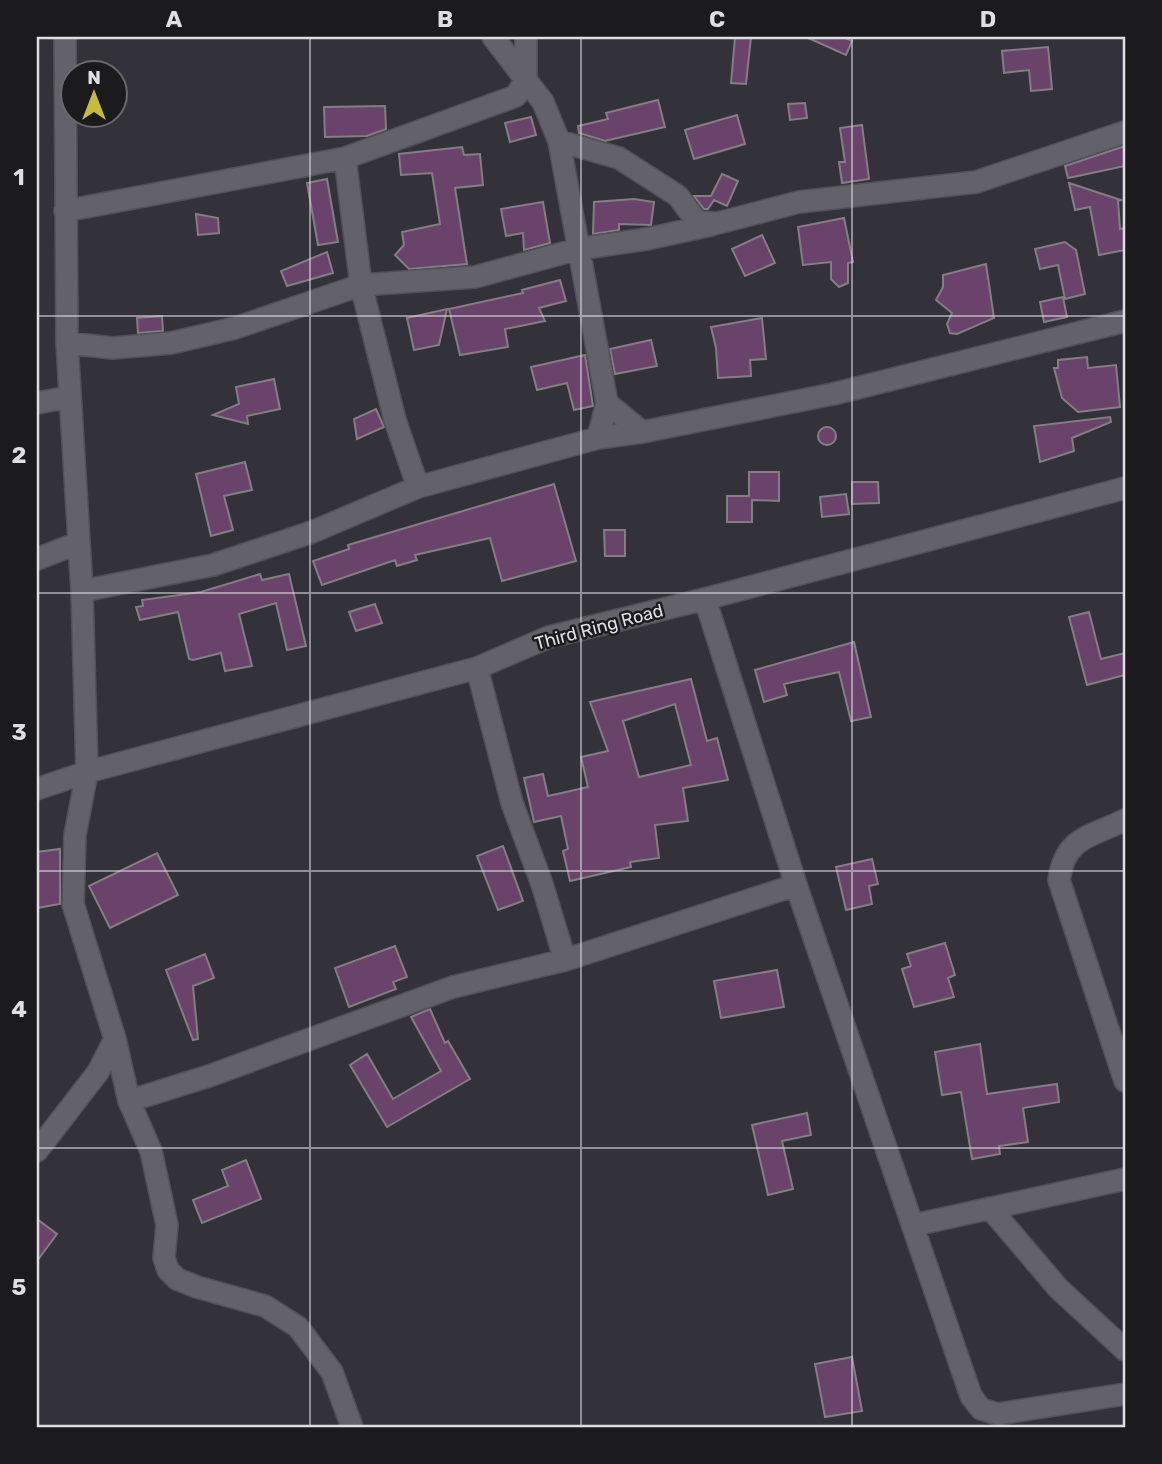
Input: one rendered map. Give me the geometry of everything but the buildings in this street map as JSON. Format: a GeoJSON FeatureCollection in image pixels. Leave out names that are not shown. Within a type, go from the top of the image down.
{"type":"FeatureCollection","features":[{"type":"Feature","properties":{"kind":"street"},"geometry":{"type":"LineString","coordinates":[[65,37],[67,343],[82,591],[87,772],[75,835],[73,904],[115,1039],[130,1101],[151,1152],[167,1225],[164,1258],[168,1270],[177,1279],[197,1287],[265,1306],[298,1327],[332,1372],[352,1427]]}},
{"type":"Feature","properties":{"kind":"street"},"geometry":{"type":"LineString","coordinates":[[494,37],[543,102],[559,141],[607,403],[598,438]]}},
{"type":"Feature","properties":{"kind":"street"},"geometry":{"type":"LineString","coordinates":[[65,211],[345,158],[516,96],[526,79],[526,37]]}},
{"type":"Feature","properties":{"kind":"street"},"geometry":{"type":"LineString","coordinates":[[67,343],[113,348],[170,343],[235,328],[361,285],[475,277],[578,249],[647,239],[799,202],[976,181],[1125,132]]}},
{"type":"Feature","properties":{"kind":"street"},"geometry":{"type":"LineString","coordinates":[[559,141],[620,158],[678,196],[696,222],[718,223]]}},
{"type":"Feature","properties":{"kind":"street"},"geometry":{"type":"LineString","coordinates":[[345,158],[361,285],[395,420],[418,487]]}},
{"type":"Feature","properties":{"kind":"street"},"geometry":{"type":"LineString","coordinates":[[82,591],[213,565],[312,533],[418,487],[598,438],[642,432],[833,394],[1125,321]]}},
{"type":"Feature","properties":{"kind":"street"},"geometry":{"type":"LineString","coordinates":[[37,403],[69,397]]}},
{"type":"Feature","properties":{"kind":"street"},"geometry":{"type":"LineString","coordinates":[[607,403],[642,432]]}},
{"type":"Feature","properties":{"kind":"street","name":"Third Ring Road"},"geometry":{"type":"LineString","coordinates":[[37,789],[87,772],[477,668],[549,637],[705,599],[1125,488]]}},
{"type":"Feature","properties":{"kind":"street"},"geometry":{"type":"LineString","coordinates":[[37,559],[78,543]]}},
{"type":"Feature","properties":{"kind":"street"},"geometry":{"type":"LineString","coordinates":[[705,599],[796,886],[980,1418],[1125,1394]]}},
{"type":"Feature","properties":{"kind":"street"},"geometry":{"type":"LineString","coordinates":[[477,668],[512,803],[542,884],[565,960]]}},
{"type":"Feature","properties":{"kind":"street"},"geometry":{"type":"LineString","coordinates":[[1125,820],[1073,845],[1062,859],[1059,880],[1125,1081]]}},
{"type":"Feature","properties":{"kind":"street"},"geometry":{"type":"LineString","coordinates":[[130,1101],[209,1076],[453,986],[565,960],[796,886]]}},
{"type":"Feature","properties":{"kind":"street"},"geometry":{"type":"LineString","coordinates":[[37,1151],[97,1072],[115,1039]]}},
{"type":"Feature","properties":{"kind":"street"},"geometry":{"type":"LineString","coordinates":[[914,1225],[1125,1179]]}},
{"type":"Feature","properties":{"kind":"street"},"geometry":{"type":"LineString","coordinates":[[990,1208],[1058,1288],[1125,1350]]}}]}
